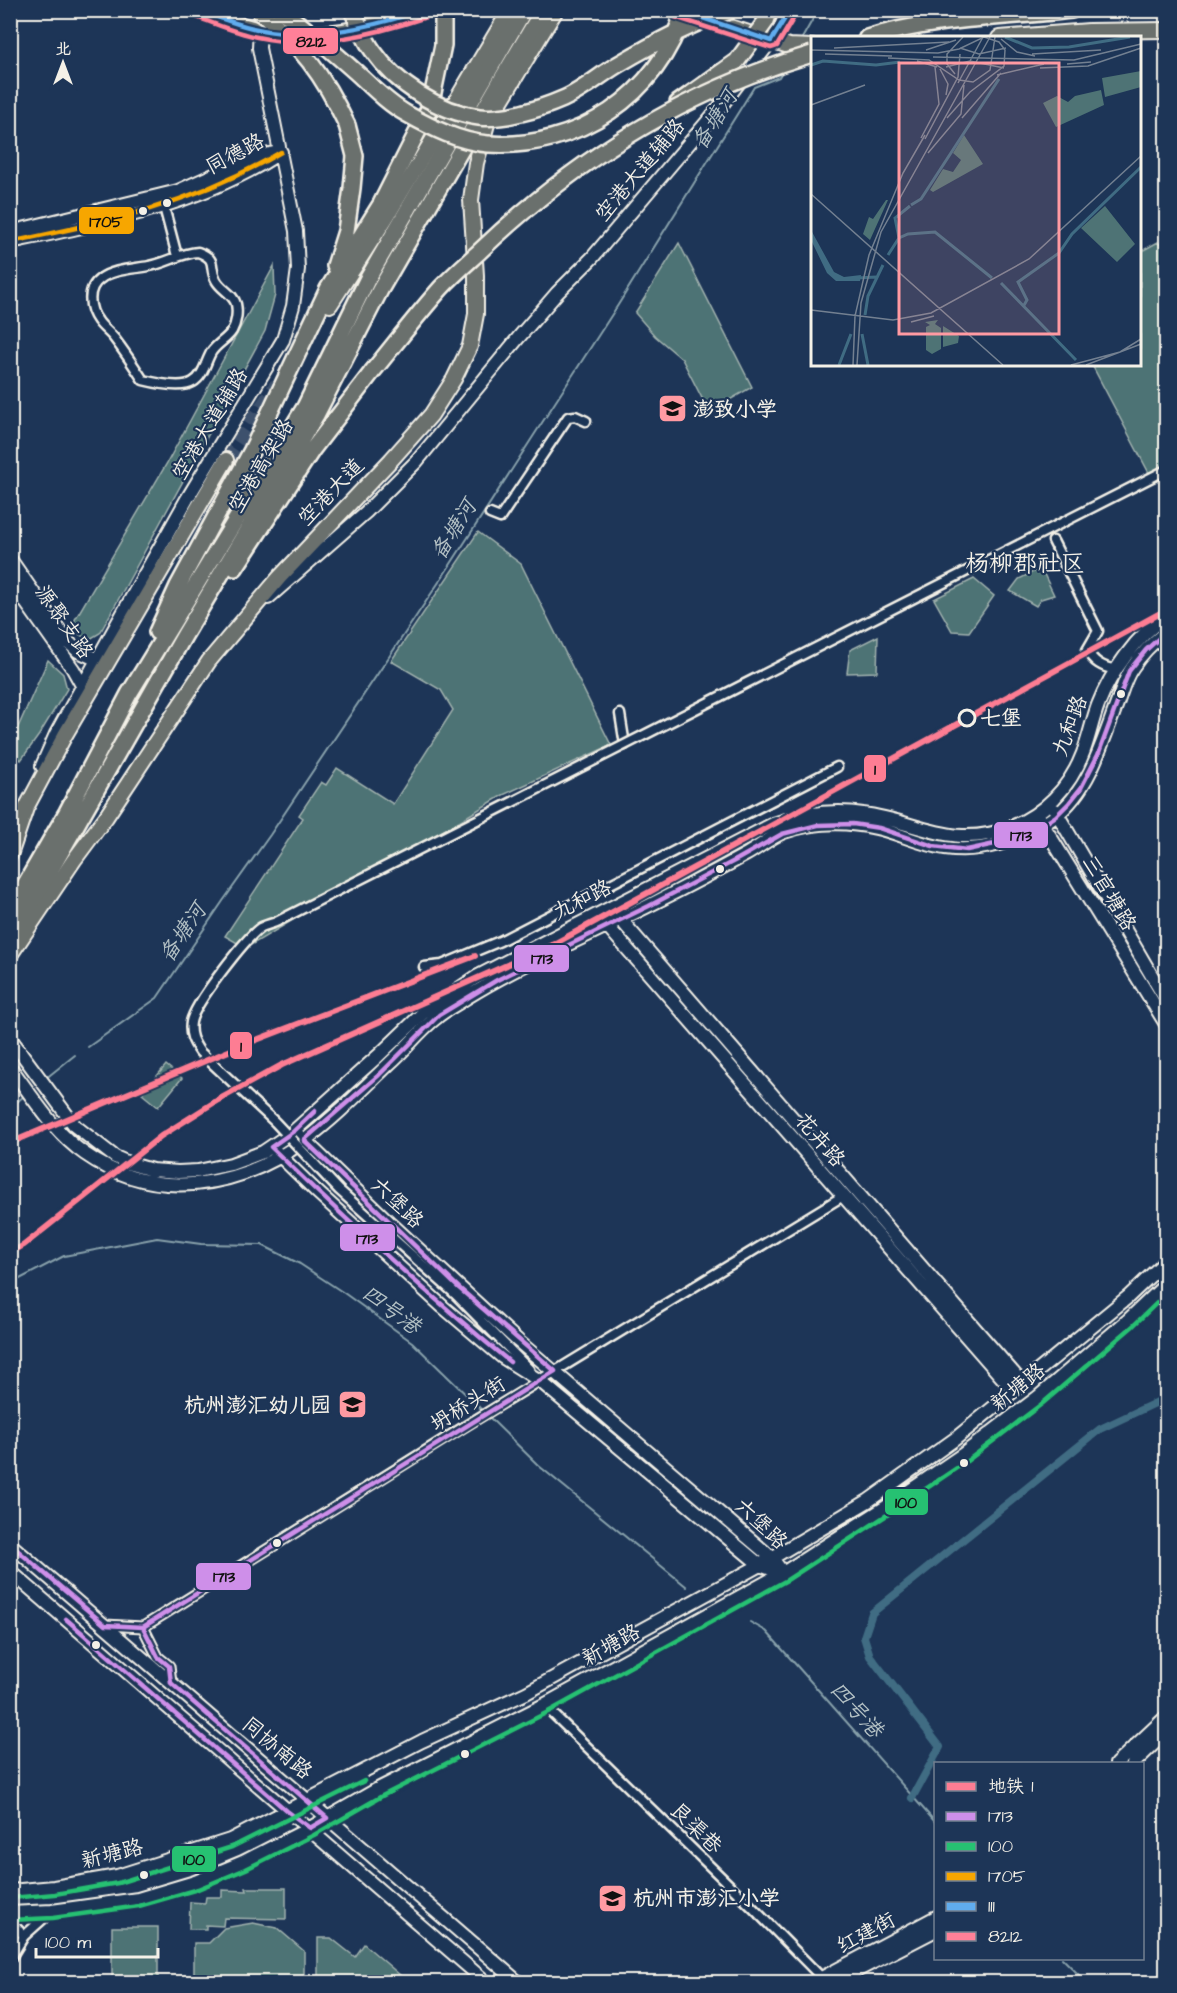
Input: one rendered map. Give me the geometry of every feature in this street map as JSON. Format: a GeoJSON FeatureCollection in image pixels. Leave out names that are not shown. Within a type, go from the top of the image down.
{"type":"FeatureCollection","features":[{"type":"Feature","properties":{"kind":"highway"},"geometry":{"type":"LineString","coordinates":[[257,10],[277,26],[312,63],[332,94],[347,125],[355,156],[346,231],[328,289]]}},
{"type":"Feature","properties":{"kind":"highway"},"geometry":{"type":"LineString","coordinates":[[280,10],[405,113],[436,130],[464,140],[487,144],[519,144],[542,140],[566,134],[603,117],[635,92],[658,66],[680,23],[684,10]]}},
{"type":"Feature","properties":{"kind":"highway"},"geometry":{"type":"LineString","coordinates":[[352,10],[372,51],[395,76],[420,95],[446,108],[480,117],[524,113],[564,99],[662,39],[732,10]]}},
{"type":"Feature","properties":{"kind":"highway"},"geometry":{"type":"LineString","coordinates":[[129,693],[178,586],[252,450],[328,289],[381,204],[430,107],[442,45],[443,10]]}},
{"type":"Feature","properties":{"kind":"highway","name":"空港高架路"},"geometry":{"type":"LineString","coordinates":[[10,941],[73,816],[129,693],[305,407],[367,280],[524,10]]}},
{"type":"Feature","properties":{"kind":"highway","name":"空港高架路"},"geometry":{"type":"LineString","coordinates":[[10,911],[73,816],[316,415],[380,290],[543,10]]}},
{"type":"Feature","properties":{"kind":"highway"},"geometry":{"type":"LineString","coordinates":[[184,636],[247,552],[312,450],[442,287],[519,214],[581,166],[661,115],[737,61],[766,21],[770,10]]}},
{"type":"Feature","properties":{"kind":"highway"},"geometry":{"type":"LineString","coordinates":[[873,36],[884,32],[975,19],[1071,10]]}},
{"type":"Feature","properties":{"kind":"highway"},"geometry":{"type":"LineString","coordinates":[[661,115],[805,48]]}},
{"type":"Feature","properties":{"kind":"main road"},"geometry":{"type":"LineString","coordinates":[[198,10],[260,30],[293,33],[327,32],[392,22],[424,10]]}},
{"type":"Feature","properties":{"kind":"main road"},"geometry":{"type":"LineString","coordinates":[[330,305],[386,218],[510,10]]}},
{"type":"Feature","properties":{"kind":"main road","name":"空港大道"},"geometry":{"type":"LineString","coordinates":[[10,955],[106,817],[209,661],[279,578],[431,415],[454,379],[470,346],[476,314],[471,200],[476,163],[487,124],[556,10]]}},
{"type":"Feature","properties":{"kind":"main road"},"geometry":{"type":"LineString","coordinates":[[676,10],[771,41],[805,48]]}},
{"type":"Feature","properties":{"kind":"main road"},"geometry":{"type":"LineString","coordinates":[[1141,29],[1167,23]]}},
{"type":"Feature","properties":{"kind":"main road"},"geometry":{"type":"LineString","coordinates":[[1031,36],[1141,29],[1167,30]]}},
{"type":"Feature","properties":{"kind":"main road"},"geometry":{"type":"LineString","coordinates":[[10,855],[26,808],[65,735],[226,460]]}},
{"type":"Feature","properties":{"kind":"street"},"geometry":{"type":"LineString","coordinates":[[260,30],[270,10]]}},
{"type":"Feature","properties":{"kind":"street","name":"空港大道辅路"},"geometry":{"type":"LineString","coordinates":[[234,629],[366,512],[417,461],[557,293],[592,258],[724,102],[771,41],[790,10]]}},
{"type":"Feature","properties":{"kind":"street","name":"空港大道辅路"},"geometry":{"type":"LineString","coordinates":[[26,808],[56,734],[187,499],[283,340],[294,306],[298,269],[296,231],[259,48],[260,30]]}},
{"type":"Feature","properties":{"kind":"street","name":"同德路"},"geometry":{"type":"LineString","coordinates":[[10,242],[164,207],[262,165],[281,152]]}},
{"type":"Feature","properties":{"kind":"street","name":"同德路"},"geometry":{"type":"LineString","coordinates":[[10,232],[178,191],[249,159],[281,152]]}},
{"type":"Feature","properties":{"kind":"street"},"geometry":{"type":"LineString","coordinates":[[164,207],[177,256]]}},
{"type":"Feature","properties":{"kind":"street"},"geometry":{"type":"LineString","coordinates":[[198,252],[208,256],[212,261],[215,279],[232,295],[237,313],[231,332],[211,352],[201,374],[195,381],[188,384],[165,384],[144,380],[109,332],[98,322],[90,300],[92,288],[99,279],[113,272],[166,262],[177,256],[198,252]]}},
{"type":"Feature","properties":{"kind":"street"},"geometry":{"type":"LineString","coordinates":[[490,514],[500,518],[568,417],[575,416],[586,421]]}},
{"type":"Feature","properties":{"kind":"street"},"geometry":{"type":"LineString","coordinates":[[518,1341],[488,1322],[339,1190],[275,1122],[200,1052],[190,1034],[191,1020],[205,993],[262,927],[278,921],[1167,470]]}},
{"type":"Feature","properties":{"kind":"street"},"geometry":{"type":"LineString","coordinates":[[1053,541],[1098,631],[1087,650],[1092,659],[1107,668],[1116,670]]}},
{"type":"Feature","properties":{"kind":"street","name":"源聚支路"},"geometry":{"type":"LineString","coordinates":[[10,559],[68,641],[78,651],[98,660]]}},
{"type":"Feature","properties":{"kind":"street","name":"源聚支路"},"geometry":{"type":"LineString","coordinates":[[10,580],[73,669],[82,687]]}},
{"type":"Feature","properties":{"kind":"street","name":"九和路"},"geometry":{"type":"LineString","coordinates":[[10,1038],[75,1126],[100,1147],[123,1161],[153,1170],[198,1171],[275,1151],[304,1140],[390,1064],[437,1017],[491,983],[657,902],[742,857],[769,839],[794,829],[823,824],[877,828],[943,848],[977,849],[1020,837],[1040,819],[1077,768],[1098,705],[1116,670],[1137,643],[1167,617]]}},
{"type":"Feature","properties":{"kind":"street","name":"九和路"},"geometry":{"type":"LineString","coordinates":[[10,1067],[56,1129],[83,1153],[112,1169],[149,1181],[194,1185],[212,1183],[248,1173],[275,1151],[423,1013],[478,976],[773,824],[795,816],[839,812],[863,813],[960,837],[991,834],[1058,815],[1080,790],[1089,775],[1129,672],[1141,655],[1167,632]]}},
{"type":"Feature","properties":{"kind":"street"},"geometry":{"type":"LineString","coordinates":[[620,714],[626,745]]}},
{"type":"Feature","properties":{"kind":"street"},"geometry":{"type":"LineString","coordinates":[[424,967],[442,965],[500,941],[837,768]]}},
{"type":"Feature","properties":{"kind":"street","name":"三官塘路"},"geometry":{"type":"LineString","coordinates":[[1051,804],[1167,1000]]}},
{"type":"Feature","properties":{"kind":"street","name":"三官塘路"},"geometry":{"type":"LineString","coordinates":[[1040,819],[1167,1024]]}},
{"type":"Feature","properties":{"kind":"street","name":"花卉路"},"geometry":{"type":"LineString","coordinates":[[610,908],[1018,1388]]}},
{"type":"Feature","properties":{"kind":"street","name":"花卉路"},"geometry":{"type":"LineString","coordinates":[[597,915],[843,1196],[1018,1388]]}},
{"type":"Feature","properties":{"kind":"street","name":"六堡路"},"geometry":{"type":"LineString","coordinates":[[294,1131],[518,1341],[772,1558],[783,1573]]}},
{"type":"Feature","properties":{"kind":"street","name":"六堡路"},"geometry":{"type":"LineString","coordinates":[[275,1151],[443,1307],[502,1357],[540,1381],[760,1565],[783,1573]]}},
{"type":"Feature","properties":{"kind":"street","name":"坍桥头街"},"geometry":{"type":"LineString","coordinates":[[143,1627],[467,1425],[843,1196]]}},
{"type":"Feature","properties":{"kind":"street","name":"新塘路"},"geometry":{"type":"LineString","coordinates":[[10,1891],[54,1887],[117,1876],[230,1840],[422,1741],[526,1693],[760,1565],[868,1501],[955,1439],[1128,1297],[1167,1261]]}},
{"type":"Feature","properties":{"kind":"street","name":"新塘路"},"geometry":{"type":"LineString","coordinates":[[10,1913],[52,1911],[138,1899],[195,1882],[243,1862],[310,1828],[378,1789],[544,1705],[783,1573],[962,1455],[1047,1390],[1167,1284]]}},
{"type":"Feature","properties":{"kind":"street"},"geometry":{"type":"LineString","coordinates":[[454,1293],[540,1381]]}},
{"type":"Feature","properties":{"kind":"street","name":"同协南路"},"geometry":{"type":"LineString","coordinates":[[10,1544],[518,1983]]}},
{"type":"Feature","properties":{"kind":"street","name":"同协南路"},"geometry":{"type":"LineString","coordinates":[[10,1571],[310,1828],[486,1983]]}},
{"type":"Feature","properties":{"kind":"street"},"geometry":{"type":"LineString","coordinates":[[105,1625],[143,1627],[158,1657],[169,1666],[171,1683]]}},
{"type":"Feature","properties":{"kind":"street","name":"艮渠巷"},"geometry":{"type":"LineString","coordinates":[[544,1705],[753,1908],[818,1980]]}},
{"type":"Feature","properties":{"kind":"street"},"geometry":{"type":"LineString","coordinates":[[1118,1762],[1167,1717]]}},
{"type":"Feature","properties":{"kind":"street"},"geometry":{"type":"LineString","coordinates":[[1135,1762],[1167,1732]]}},
{"type":"Feature","properties":{"kind":"street"},"geometry":{"type":"LineString","coordinates":[[10,1959],[24,1936],[52,1911]]}},
{"type":"Feature","properties":{"kind":"street","name":"红建街"},"geometry":{"type":"LineString","coordinates":[[818,1980],[934,1918]]}},
{"type":"Feature","properties":{"kind":"street"},"geometry":{"type":"LineString","coordinates":[[10,1921],[24,1936]]}},
{"type":"Feature","properties":{"kind":"street","name":"红建街"},"geometry":{"type":"LineString","coordinates":[[835,1983],[934,1931]]}},
{"type":"Feature","properties":{"kind":"green space"},"geometry":{"type":"Polygon","coordinates":[[[1158,242],[1166,253],[1166,464],[1149,473],[1093,366],[1141,366],[1141,251],[1158,242]]]}},
{"type":"Feature","properties":{"kind":"green space"},"geometry":{"type":"Polygon","coordinates":[[[679,243],[752,387],[709,412],[682,359],[655,336],[635,313],[679,243]]]}},
{"type":"Feature","properties":{"kind":"green space"},"geometry":{"type":"Polygon","coordinates":[[[274,266],[275,295],[265,331],[100,633],[88,640],[70,628],[167,463],[274,266]]]}},
{"type":"Feature","properties":{"kind":"green space"},"geometry":{"type":"Polygon","coordinates":[[[478,532],[521,564],[611,745],[503,795],[246,948],[225,936],[303,818],[299,815],[321,782],[326,785],[337,768],[393,804],[453,710],[441,690],[391,661],[478,532]]]}},
{"type":"Feature","properties":{"kind":"green space"},"geometry":{"type":"Polygon","coordinates":[[[1041,568],[1054,595],[1041,599],[1036,606],[1010,591],[1019,579],[1041,568]]]}},
{"type":"Feature","properties":{"kind":"green space"},"geometry":{"type":"Polygon","coordinates":[[[974,579],[994,596],[969,632],[952,631],[934,599],[974,579]]]}},
{"type":"Feature","properties":{"kind":"green space"},"geometry":{"type":"Polygon","coordinates":[[[878,636],[877,672],[847,673],[850,650],[878,636]]]}},
{"type":"Feature","properties":{"kind":"green space"},"geometry":{"type":"Polygon","coordinates":[[[48,660],[63,674],[67,689],[21,760],[11,750],[11,743],[48,660]]]}},
{"type":"Feature","properties":{"kind":"green space"},"geometry":{"type":"Polygon","coordinates":[[[166,1065],[182,1078],[158,1107],[142,1094],[166,1065]]]}},
{"type":"Feature","properties":{"kind":"green space"},"geometry":{"type":"Polygon","coordinates":[[[246,1888],[286,1888],[286,1919],[224,1918],[223,1926],[206,1925],[206,1929],[189,1929],[190,1902],[205,1903],[206,1897],[222,1897],[222,1890],[247,1891],[246,1888]]]}},
{"type":"Feature","properties":{"kind":"green space"},"geometry":{"type":"Polygon","coordinates":[[[253,1923],[277,1928],[304,1951],[304,1982],[194,1982],[194,1943],[209,1943],[224,1928],[253,1923]]]}},
{"type":"Feature","properties":{"kind":"green space"},"geometry":{"type":"Polygon","coordinates":[[[112,1927],[158,1927],[158,1982],[112,1982],[112,1927]]]}},
{"type":"Feature","properties":{"kind":"green space"},"geometry":{"type":"Polygon","coordinates":[[[318,1938],[331,1938],[355,1957],[364,1944],[408,1982],[318,1982],[318,1938]]]}},
{"type":"Feature","properties":{"kind":"waterway","name":"备塘河"},"geometry":{"type":"LineString","coordinates":[[800,42],[818,10]]}},
{"type":"Feature","properties":{"kind":"waterway","name":"备塘河"},"geometry":{"type":"LineString","coordinates":[[88,1047],[157,998],[270,835],[445,573],[618,305],[754,87],[779,77],[783,70]]}},
{"type":"Feature","properties":{"kind":"waterway","name":"备塘河"},"geometry":{"type":"LineString","coordinates":[[45,1079],[75,1055]]}},
{"type":"Feature","properties":{"kind":"waterway","name":"备塘河"},"geometry":{"type":"LineString","coordinates":[[10,1108],[24,1096]]}},
{"type":"Feature","properties":{"kind":"waterway","name":"四号港"},"geometry":{"type":"LineString","coordinates":[[10,1284],[64,1256],[157,1238],[201,1244],[262,1245],[300,1264],[412,1342],[483,1411]]}},
{"type":"Feature","properties":{"kind":"waterway"},"geometry":{"type":"LineString","coordinates":[[912,1798],[940,1747],[870,1656],[864,1637],[872,1613],[1100,1429],[1166,1398]]}},
{"type":"Feature","properties":{"kind":"waterway","name":"四号港"},"geometry":{"type":"LineString","coordinates":[[487,1415],[539,1466],[687,1587]]}},
{"type":"Feature","properties":{"kind":"waterway","name":"四号港"},"geometry":{"type":"LineString","coordinates":[[750,1622],[766,1631],[934,1821]]}},
{"type":"Feature","properties":{"kind":"waterway","name":"四号港"},"geometry":{"type":"LineString","coordinates":[[1064,1960],[1086,1982]]}},
{"type":"Feature","properties":{"kind":"tunnel"},"geometry":{"type":"LineString","coordinates":[[226,460],[277,384]]}},
{"type":"Feature","properties":{"kind":"metro line","name":"1"},"geometry":{"type":"LineString","coordinates":[[10,1253],[24,1245],[161,1136],[218,1100],[282,1065],[554,944],[1166,610]]}},
{"type":"Feature","properties":{"kind":"metro line","name":"1"},"geometry":{"type":"LineString","coordinates":[[10,1143],[243,1045],[475,956]]}},
{"type":"Feature","properties":{"kind":"transit line","name":"111"},"geometry":{"type":"LineString","coordinates":[[199,10],[254,28],[303,34],[363,27],[422,10]]}},
{"type":"Feature","properties":{"kind":"transit line","name":"111"},"geometry":{"type":"LineString","coordinates":[[679,10],[771,41],[790,10]]}},
{"type":"Feature","properties":{"kind":"transit line","name":"8212"},"geometry":{"type":"LineString","coordinates":[[675,17],[771,48],[777,46],[796,14]]}},
{"type":"Feature","properties":{"kind":"transit line","name":"8212"},"geometry":{"type":"LineString","coordinates":[[196,17],[249,35],[300,41],[343,38],[426,17]]}},
{"type":"Feature","properties":{"kind":"transit line","name":"1705"},"geometry":{"type":"LineString","coordinates":[[10,242],[82,227],[150,209],[215,185],[281,152]]}},
{"type":"Feature","properties":{"kind":"transit line","name":"1713"},"geometry":{"type":"LineString","coordinates":[[10,1544],[105,1625],[143,1627],[555,1371],[459,1288],[304,1140],[379,1075],[439,1015],[497,980],[649,906],[782,834],[818,825],[853,824],[879,828],[933,846],[967,850],[1004,842],[1040,827],[1056,816],[1081,788],[1098,755],[1129,671],[1146,650],[1166,632]]}},
{"type":"Feature","properties":{"kind":"transit line","name":"1713"},"geometry":{"type":"LineString","coordinates":[[315,1111],[294,1131],[271,1147],[388,1257],[510,1362]]}},
{"type":"Feature","properties":{"kind":"transit line","name":"100"},"geometry":{"type":"LineString","coordinates":[[10,1920],[53,1918],[139,1906],[198,1889],[246,1869],[314,1835],[382,1796],[548,1712],[787,1580],[967,1461],[1043,1403],[1133,1326],[1166,1294]]}},
{"type":"Feature","properties":{"kind":"transit line","name":"1713"},"geometry":{"type":"LineString","coordinates":[[66,1619],[287,1811],[310,1828],[327,1818],[171,1683],[169,1666],[158,1657],[143,1627]]}},
{"type":"Feature","properties":{"kind":"transit line","name":"100"},"geometry":{"type":"LineString","coordinates":[[11,1898],[55,1894],[118,1883],[232,1847],[364,1781]]}},
{"type":"Feature","properties":{"kind":"place","name":"澎致小学"},"geometry":{"type":"Point","coordinates":[672,409]}},
{"type":"Feature","properties":{"kind":"place","name":"七堡"},"geometry":{"type":"Point","coordinates":[967,718]}},
{"type":"Feature","properties":{"kind":"place","name":"杭州澎汇幼儿园"},"geometry":{"type":"Point","coordinates":[352,1405]}},
{"type":"Feature","properties":{"kind":"place","name":"杭州市澎汇小学"},"geometry":{"type":"Point","coordinates":[612,1898]}},
{"type":"Feature","properties":{"kind":"district","name":"杨柳郡社区"},"geometry":{"type":"Point","coordinates":[1025,564]}}]}
